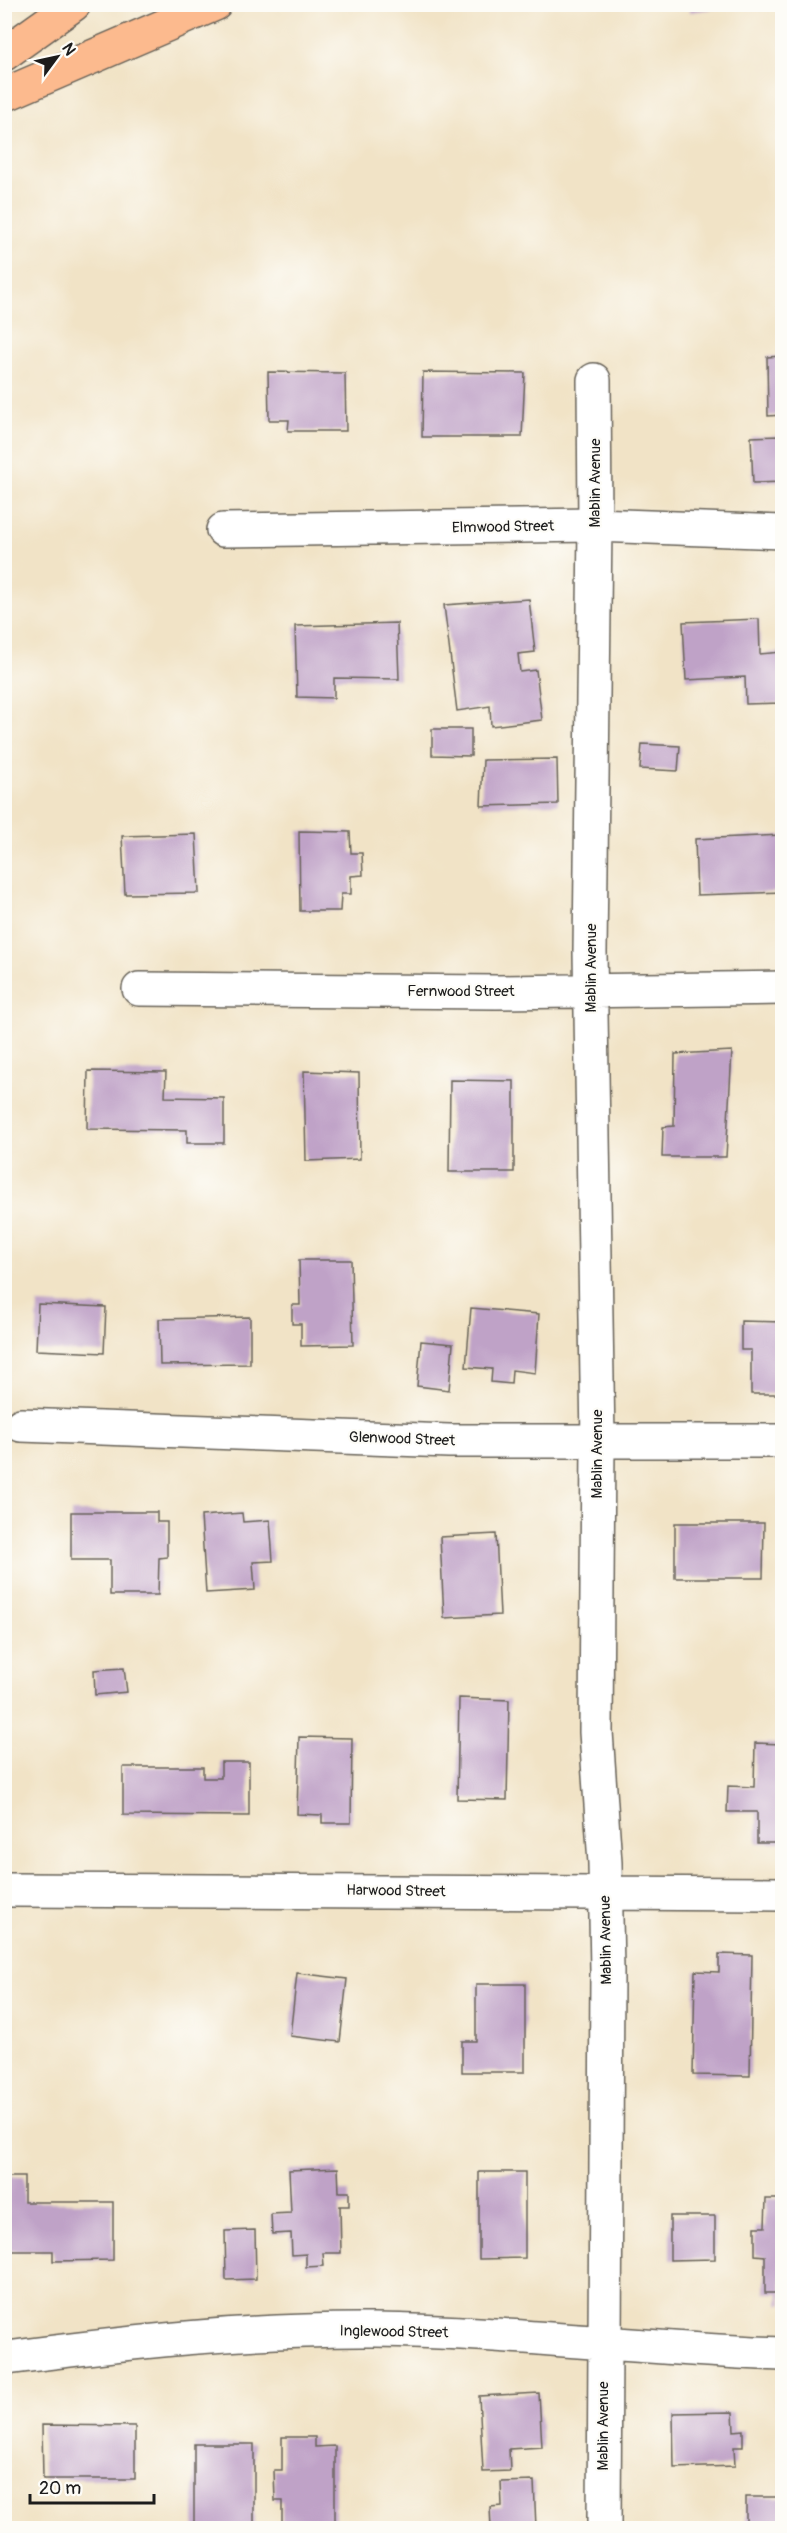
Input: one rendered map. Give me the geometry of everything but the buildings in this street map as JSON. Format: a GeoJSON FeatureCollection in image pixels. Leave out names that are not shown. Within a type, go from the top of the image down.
{"type":"FeatureCollection","features":[{"type":"Feature","properties":{"kind":"highway"},"geometry":{"type":"LineString","coordinates":[[4,54],[74,4]]}},
{"type":"Feature","properties":{"kind":"highway"},"geometry":{"type":"LineString","coordinates":[[4,95],[215,4]]}},
{"type":"Feature","properties":{"kind":"street","name":"Mablin Avenue"},"geometry":{"type":"LineString","coordinates":[[594,380],[591,991],[598,1441],[596,1732],[606,1893],[604,2529]]}},
{"type":"Feature","properties":{"kind":"street","name":"Elmwood Street"},"geometry":{"type":"LineString","coordinates":[[223,530],[595,525],[783,532]]}},
{"type":"Feature","properties":{"kind":"street","name":"Fernwood Street"},"geometry":{"type":"LineString","coordinates":[[139,989],[591,991],[783,988]]}},
{"type":"Feature","properties":{"kind":"street","name":"Glenwood Street"},"geometry":{"type":"LineString","coordinates":[[21,1425],[449,1441],[783,1441]]}},
{"type":"Feature","properties":{"kind":"street","name":"Harwood Street"},"geometry":{"type":"LineString","coordinates":[[10,1890],[783,1894]]}},
{"type":"Feature","properties":{"kind":"street","name":"Inglewood Street"},"geometry":{"type":"LineString","coordinates":[[7,2358],[123,2343],[265,2331],[375,2330],[783,2354]]}}]}
